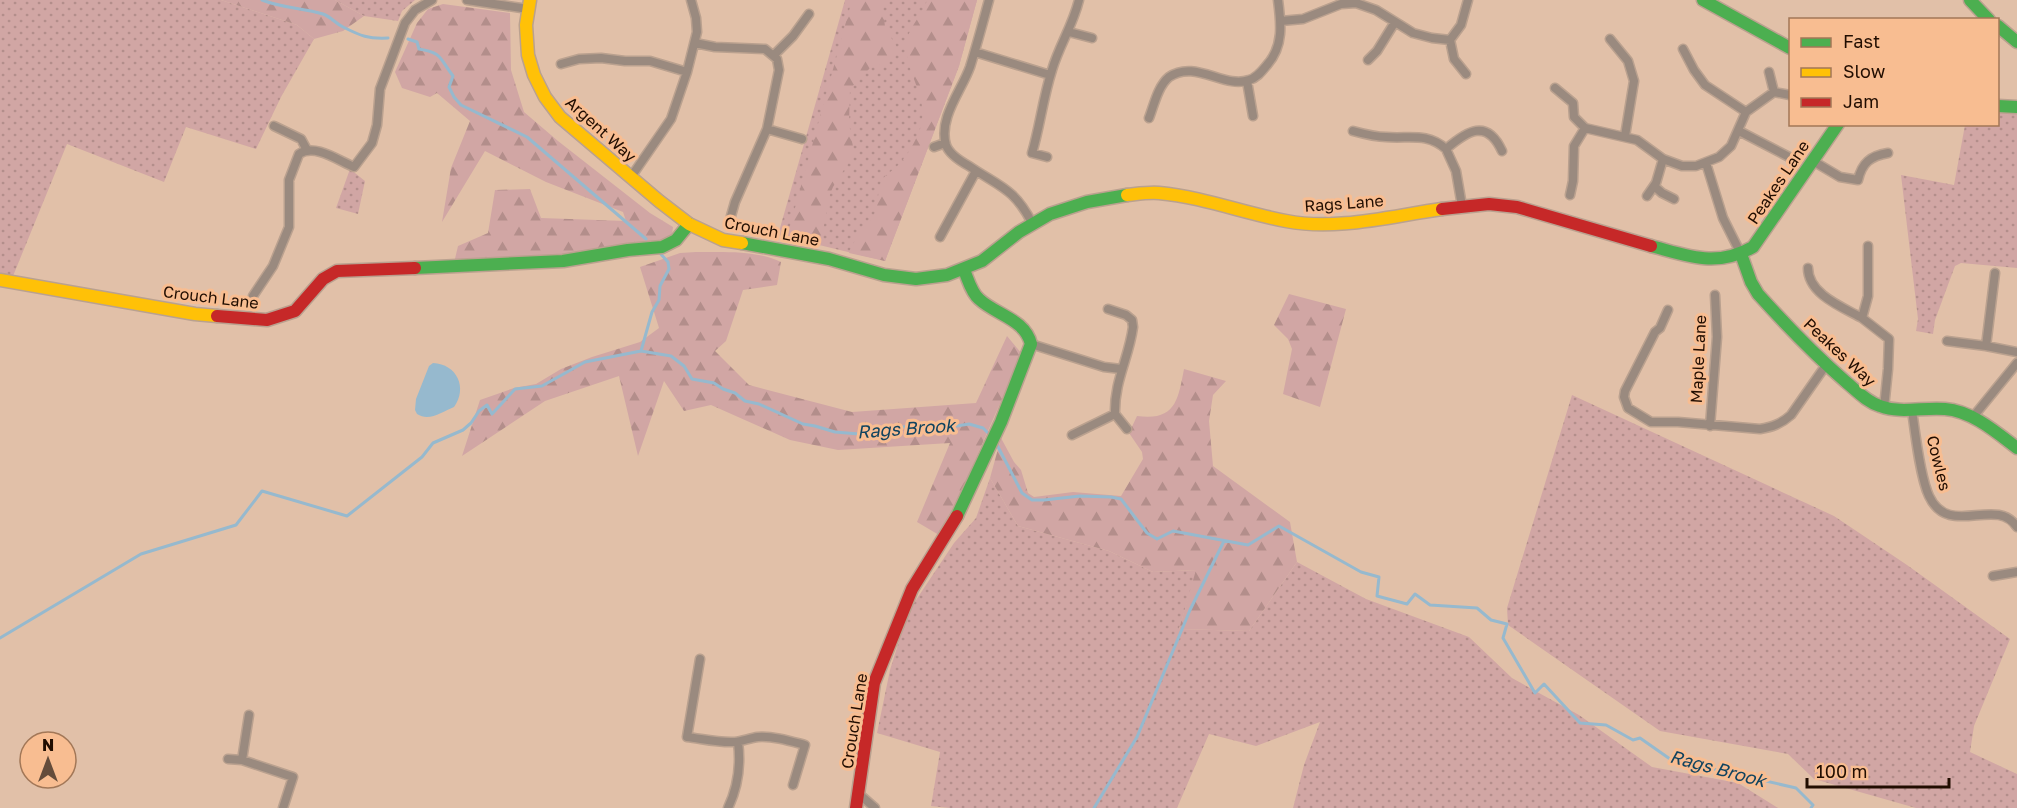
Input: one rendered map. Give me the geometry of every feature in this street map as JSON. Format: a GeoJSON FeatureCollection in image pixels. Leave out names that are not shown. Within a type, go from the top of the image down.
{"type":"FeatureCollection","features":[{"type":"Feature","properties":{"kind":"street"},"geometry":{"type":"LineString","coordinates":[[253,296],[273,266],[285,238],[290,219],[289,180],[299,154],[307,150],[315,150],[354,167],[372,143],[380,89],[405,23],[415,10],[432,0]]}},
{"type":"Feature","properties":{"kind":"street"},"geometry":{"type":"LineString","coordinates":[[467,0],[529,5]]}},
{"type":"Feature","properties":{"kind":"street"},"geometry":{"type":"LineString","coordinates":[[631,177],[671,119],[695,43],[696,18],[692,0]]}},
{"type":"Feature","properties":{"kind":"street"},"geometry":{"type":"LineString","coordinates":[[989,0],[967,76],[948,117],[945,127],[945,144],[950,152],[1010,192],[1023,205],[1032,223]]}},
{"type":"Feature","properties":{"kind":"street"},"geometry":{"type":"LineString","coordinates":[[1047,157],[1032,153],[1050,75],[1069,32],[1079,0]]}},
{"type":"Feature","properties":{"kind":"street"},"geometry":{"type":"LineString","coordinates":[[1149,118],[1162,84],[1173,75],[1195,72],[1247,81],[1261,72],[1274,54],[1279,42],[1281,21],[1278,0]]}},
{"type":"Feature","properties":{"kind":"street"},"geometry":{"type":"LineString","coordinates":[[1466,74],[1454,59],[1450,40],[1461,25],[1468,0]]}},
{"type":"Feature","properties":{"kind":"street"},"geometry":{"type":"LineString","coordinates":[[1703,0],[1789,47]]}},
{"type":"Feature","properties":{"kind":"street"},"geometry":{"type":"LineString","coordinates":[[1970,0],[1987,18]]}},
{"type":"Feature","properties":{"kind":"street"},"geometry":{"type":"LineString","coordinates":[[1281,21],[1303,19],[1352,2],[1369,6],[1413,33],[1450,40]]}},
{"type":"Feature","properties":{"kind":"street","name":"Argent Way"},"geometry":{"type":"LineString","coordinates":[[529,5],[526,25],[528,56],[545,97],[560,117],[689,224]]}},
{"type":"Feature","properties":{"kind":"street"},"geometry":{"type":"LineString","coordinates":[[774,55],[793,36],[809,14]]}},
{"type":"Feature","properties":{"kind":"street"},"geometry":{"type":"LineString","coordinates":[[1368,60],[1377,51],[1395,22]]}},
{"type":"Feature","properties":{"kind":"street"},"geometry":{"type":"LineString","coordinates":[[1999,27],[2017,42]]}},
{"type":"Feature","properties":{"kind":"street"},"geometry":{"type":"LineString","coordinates":[[1069,32],[1092,38]]}},
{"type":"Feature","properties":{"kind":"street"},"geometry":{"type":"LineString","coordinates":[[1610,39],[1628,61],[1634,81],[1625,136]]}},
{"type":"Feature","properties":{"kind":"street"},"geometry":{"type":"LineString","coordinates":[[695,43],[715,47],[762,48],[774,55],[778,62],[779,70],[767,129],[731,216]]}},
{"type":"Feature","properties":{"kind":"street"},"geometry":{"type":"LineString","coordinates":[[1683,49],[1705,85],[1746,112]]}},
{"type":"Feature","properties":{"kind":"street"},"geometry":{"type":"LineString","coordinates":[[975,52],[1050,75]]}},
{"type":"Feature","properties":{"kind":"street"},"geometry":{"type":"LineString","coordinates":[[561,64],[579,59],[601,58],[650,61],[687,72]]}},
{"type":"Feature","properties":{"kind":"street"},"geometry":{"type":"LineString","coordinates":[[1769,72],[1774,92]]}},
{"type":"Feature","properties":{"kind":"street"},"geometry":{"type":"LineString","coordinates":[[1247,81],[1252,116]]}},
{"type":"Feature","properties":{"kind":"street"},"geometry":{"type":"LineString","coordinates":[[1555,88],[1574,103],[1574,117],[1585,128],[1625,136],[1644,144],[1663,159],[1682,166],[1706,164],[1719,157],[1731,146],[1746,112],[1774,92],[1789,95]]}},
{"type":"Feature","properties":{"kind":"street"},"geometry":{"type":"LineString","coordinates":[[1999,106],[2017,107]]}},
{"type":"Feature","properties":{"kind":"street"},"geometry":{"type":"LineString","coordinates":[[274,126],[301,139],[307,150]]}},
{"type":"Feature","properties":{"kind":"street","name":"Peakes Lane"},"geometry":{"type":"LineString","coordinates":[[1741,254],[1753,247],[1764,234],[1837,126]]}},
{"type":"Feature","properties":{"kind":"street"},"geometry":{"type":"LineString","coordinates":[[1570,195],[1573,181],[1574,146],[1585,128]]}},
{"type":"Feature","properties":{"kind":"street"},"geometry":{"type":"LineString","coordinates":[[767,129],[802,139]]}},
{"type":"Feature","properties":{"kind":"street"},"geometry":{"type":"LineString","coordinates":[[1446,149],[1461,136],[1476,130],[1489,133],[1494,137],[1502,151]]}},
{"type":"Feature","properties":{"kind":"street"},"geometry":{"type":"LineString","coordinates":[[1740,130],[1791,158]]}},
{"type":"Feature","properties":{"kind":"street"},"geometry":{"type":"LineString","coordinates":[[1353,131],[1383,137],[1428,138],[1446,149],[1456,171],[1462,206]]}},
{"type":"Feature","properties":{"kind":"street"},"geometry":{"type":"LineString","coordinates":[[934,147],[945,144]]}},
{"type":"Feature","properties":{"kind":"street"},"geometry":{"type":"LineString","coordinates":[[1813,161],[1840,177],[1858,180],[1867,160],[1879,154],[1888,153]]}},
{"type":"Feature","properties":{"kind":"street"},"geometry":{"type":"LineString","coordinates":[[1647,196],[1654,186],[1663,159]]}},
{"type":"Feature","properties":{"kind":"street"},"geometry":{"type":"LineString","coordinates":[[1706,164],[1723,218],[1741,254]]}},
{"type":"Feature","properties":{"kind":"street"},"geometry":{"type":"LineString","coordinates":[[940,237],[976,171]]}},
{"type":"Feature","properties":{"kind":"street"},"geometry":{"type":"LineString","coordinates":[[1654,186],[1674,199]]}},
{"type":"Feature","properties":{"kind":"street","name":"Rags Lane"},"geometry":{"type":"LineString","coordinates":[[963,270],[989,256],[1032,223],[1050,214],[1087,202],[1136,194],[1174,194],[1286,221],[1312,224],[1489,204],[1517,207],[1612,236],[1704,260],[1724,259],[1741,254]]}},
{"type":"Feature","properties":{"kind":"street","name":"Crouch Lane"},"geometry":{"type":"LineString","coordinates":[[0,280],[195,314],[267,320],[295,311],[323,279],[337,271],[515,265],[562,261],[662,247],[676,240],[689,224],[711,235],[736,243],[829,259],[899,278],[931,278],[963,270]]}},
{"type":"Feature","properties":{"kind":"street"},"geometry":{"type":"LineString","coordinates":[[1862,318],[1868,296],[1868,246]]}},
{"type":"Feature","properties":{"kind":"street","name":"Peakes Way"},"geometry":{"type":"LineString","coordinates":[[1741,254],[1758,294],[1826,365],[1865,399],[1884,408],[1946,409],[1973,417],[2017,448]]}},
{"type":"Feature","properties":{"kind":"street"},"geometry":{"type":"LineString","coordinates":[[1808,268],[1808,278],[1816,289],[1862,318],[1889,339],[1884,408]]}},
{"type":"Feature","properties":{"kind":"street"},"geometry":{"type":"LineString","coordinates":[[963,270],[973,291],[980,299],[1019,326],[1029,336],[1031,344],[1104,367],[1121,369]]}},
{"type":"Feature","properties":{"kind":"street"},"geometry":{"type":"LineString","coordinates":[[1986,346],[1995,273]]}},
{"type":"Feature","properties":{"kind":"street","name":"Maple Lane"},"geometry":{"type":"LineString","coordinates":[[1710,426],[1717,337],[1715,295]]}},
{"type":"Feature","properties":{"kind":"street"},"geometry":{"type":"LineString","coordinates":[[1108,309],[1126,315],[1132,320],[1132,334],[1115,395],[1114,414],[1127,429]]}},
{"type":"Feature","properties":{"kind":"street"},"geometry":{"type":"LineString","coordinates":[[1668,310],[1625,391],[1625,403],[1630,411],[1651,422],[1760,429],[1773,427],[1784,422],[1799,406],[1826,365]]}},
{"type":"Feature","properties":{"kind":"street"},"geometry":{"type":"LineString","coordinates":[[1947,341],[2017,352]]}},
{"type":"Feature","properties":{"kind":"street","name":"Crouch Lane"},"geometry":{"type":"LineString","coordinates":[[856,808],[874,683],[885,653],[912,589],[954,524],[1001,422],[1031,344]]}},
{"type":"Feature","properties":{"kind":"street"},"geometry":{"type":"LineString","coordinates":[[1973,417],[2017,363]]}},
{"type":"Feature","properties":{"kind":"street","name":"Cowles"},"geometry":{"type":"LineString","coordinates":[[1912,410],[1925,483],[1929,496],[1936,506],[1953,517],[1993,514],[2004,516],[2017,527]]}},
{"type":"Feature","properties":{"kind":"street"},"geometry":{"type":"LineString","coordinates":[[1072,435],[1114,414]]}},
{"type":"Feature","properties":{"kind":"street"},"geometry":{"type":"LineString","coordinates":[[1993,576],[2017,572]]}},
{"type":"Feature","properties":{"kind":"street"},"geometry":{"type":"LineString","coordinates":[[700,660],[687,737],[723,742],[738,742],[761,737],[805,745],[793,785]]}},
{"type":"Feature","properties":{"kind":"street"},"geometry":{"type":"LineString","coordinates":[[242,760],[249,715]]}},
{"type":"Feature","properties":{"kind":"street"},"geometry":{"type":"LineString","coordinates":[[728,808],[733,799],[739,767],[738,742]]}},
{"type":"Feature","properties":{"kind":"street"},"geometry":{"type":"LineString","coordinates":[[228,759],[242,760],[293,777],[283,808]]}},
{"type":"Feature","properties":{"kind":"street"},"geometry":{"type":"LineString","coordinates":[[859,794],[875,808]]}},
{"type":"Feature","properties":{"kind":"green space"},"geometry":{"type":"Polygon","coordinates":[[[0,0],[221,0],[297,25],[314,39],[281,97],[256,149],[186,127],[164,182],[67,144],[13,276],[0,274],[0,0]]]}},
{"type":"Feature","properties":{"kind":"green space"},"geometry":{"type":"Polygon","coordinates":[[[221,0],[335,0],[364,16],[343,31],[314,39],[297,25],[221,0]]]}},
{"type":"Feature","properties":{"kind":"green space"},"geometry":{"type":"Polygon","coordinates":[[[335,0],[415,0],[402,11],[398,21],[364,16],[335,0]]]}},
{"type":"Feature","properties":{"kind":"green space"},"geometry":{"type":"Polygon","coordinates":[[[845,0],[977,0],[959,66],[885,261],[778,235],[845,0]]]}},
{"type":"Feature","properties":{"kind":"green space"},"geometry":{"type":"Polygon","coordinates":[[[852,0],[882,0],[885,27],[896,46],[896,55],[888,62],[870,68],[850,89],[849,123],[853,147],[849,162],[830,194],[820,246],[787,237],[852,0]]]}},
{"type":"Feature","properties":{"kind":"green space"},"geometry":{"type":"Polygon","coordinates":[[[927,0],[977,0],[959,66],[885,261],[849,253],[876,211],[882,180],[897,166],[914,144],[920,129],[922,105],[908,63],[907,40],[927,0]]]}},
{"type":"Feature","properties":{"kind":"green space"},"geometry":{"type":"Polygon","coordinates":[[[443,4],[510,13],[511,70],[524,112],[650,213],[673,227],[672,235],[660,242],[526,261],[454,263],[458,246],[488,233],[495,190],[530,189],[541,218],[626,221],[623,212],[546,182],[485,151],[442,222],[451,168],[470,121],[437,93],[430,97],[402,88],[395,72],[417,23],[428,9],[443,4]]]}},
{"type":"Feature","properties":{"kind":"green space"},"geometry":{"type":"Polygon","coordinates":[[[1999,112],[2017,113],[2017,268],[1961,263],[1955,266],[1935,320],[1933,334],[1916,331],[1918,319],[1901,175],[1954,185],[1965,126],[1999,126],[1999,112]]]}},
{"type":"Feature","properties":{"kind":"green space"},"geometry":{"type":"Polygon","coordinates":[[[350,169],[365,181],[358,214],[336,208],[350,169]]]}},
{"type":"Feature","properties":{"kind":"green space"},"geometry":{"type":"Polygon","coordinates":[[[680,253],[761,255],[781,262],[777,285],[743,290],[726,341],[715,351],[749,385],[852,412],[976,403],[1007,336],[1022,354],[964,485],[939,535],[917,522],[950,443],[838,450],[790,440],[711,405],[684,411],[664,381],[638,456],[619,376],[545,401],[462,456],[480,400],[514,388],[536,384],[561,369],[640,342],[659,328],[640,267],[680,253]]]}},
{"type":"Feature","properties":{"kind":"green space"},"geometry":{"type":"Polygon","coordinates":[[[1289,294],[1346,309],[1320,407],[1283,394],[1292,349],[1288,339],[1274,325],[1289,294]]]}},
{"type":"Feature","properties":{"kind":"green space"},"geometry":{"type":"Polygon","coordinates":[[[1184,369],[1226,381],[1213,395],[1209,421],[1213,466],[1290,522],[1297,562],[1249,631],[1179,629],[1196,570],[1153,572],[1109,551],[1018,526],[990,478],[1001,438],[1021,470],[1028,493],[1034,497],[1073,492],[1121,496],[1143,459],[1142,452],[1129,433],[1137,416],[1150,417],[1167,412],[1177,399],[1184,369]]]}},
{"type":"Feature","properties":{"kind":"green space"},"geometry":{"type":"Polygon","coordinates":[[[1572,395],[1834,516],[2010,639],[1974,726],[1970,752],[2017,774],[2017,808],[1916,808],[1814,779],[1788,754],[1660,731],[1508,625],[1507,608],[1572,395]]]}},
{"type":"Feature","properties":{"kind":"green space"},"geometry":{"type":"Polygon","coordinates":[[[990,478],[1018,526],[1109,551],[1153,572],[1197,570],[1179,629],[1249,631],[1297,562],[1366,599],[1469,637],[1512,678],[1579,715],[1652,767],[1738,783],[1778,808],[1293,808],[1304,765],[1320,722],[1256,746],[1209,734],[1177,808],[950,808],[931,806],[940,752],[877,733],[890,670],[908,612],[954,543],[976,518],[990,478]]]}},
{"type":"Feature","properties":{"kind":"water"},"geometry":{"type":"Polygon","coordinates":[[[433,363],[441,364],[454,372],[458,378],[460,392],[454,407],[426,417],[417,414],[416,399],[429,366],[433,363]]]}},
{"type":"Feature","properties":{"kind":"waterway"},"geometry":{"type":"LineString","coordinates":[[262,0],[323,14],[355,33],[375,38],[388,38]]}},
{"type":"Feature","properties":{"kind":"waterway"},"geometry":{"type":"LineString","coordinates":[[408,39],[417,42],[419,49],[432,52],[440,57],[453,76],[449,87],[461,105],[527,137],[646,239]]}},
{"type":"Feature","properties":{"kind":"waterway"},"geometry":{"type":"LineString","coordinates":[[641,351],[652,312],[659,300],[660,286],[669,269],[668,262],[659,252]]}},
{"type":"Feature","properties":{"kind":"waterway"},"geometry":{"type":"LineString","coordinates":[[0,638],[141,554],[236,525],[262,491],[347,516],[422,457],[433,443],[463,430],[487,405],[492,414],[515,389],[542,386],[585,362],[641,351],[671,356],[684,366],[692,379],[714,383],[735,393],[745,401],[759,404],[803,424],[835,432],[859,434],[922,424],[950,427],[969,424],[983,428],[990,435]]}},
{"type":"Feature","properties":{"kind":"waterway","name":"Rags Brook"},"geometry":{"type":"LineString","coordinates":[[996,443],[1022,493],[1032,500],[1080,496],[1121,499],[1147,533],[1157,539],[1173,531],[1248,545],[1279,526],[1361,572],[1379,577],[1377,596],[1407,604],[1415,594],[1430,605],[1477,608],[1491,620],[1507,624],[1503,638],[1535,693],[1544,684],[1580,723],[1606,725],[1633,740],[1640,738],[1670,759],[1796,788],[1813,805],[1811,808]]}},
{"type":"Feature","properties":{"kind":"waterway"},"geometry":{"type":"LineString","coordinates":[[1094,808],[1137,737],[1190,610],[1224,541]]}},
{"type":"Feature","properties":{"kind":"traffic: fast"},"geometry":{"type":"LineString","coordinates":[[1703,0],[1789,47]]}},
{"type":"Feature","properties":{"kind":"traffic: fast"},"geometry":{"type":"LineString","coordinates":[[1970,0],[1987,18]]}},
{"type":"Feature","properties":{"kind":"traffic: fast"},"geometry":{"type":"LineString","coordinates":[[1999,27],[2017,42]]}},
{"type":"Feature","properties":{"kind":"traffic: fast"},"geometry":{"type":"LineString","coordinates":[[1999,106],[2017,107]]}},
{"type":"Feature","properties":{"kind":"traffic: fast"},"geometry":{"type":"LineString","coordinates":[[1651,246],[1690,256],[1714,259],[1727,257],[1753,247],[1837,126]]}},
{"type":"Feature","properties":{"kind":"traffic: fast"},"geometry":{"type":"LineString","coordinates":[[742,243],[829,259],[884,275],[916,279],[947,275],[982,261],[1019,232],[1050,214],[1087,202],[1127,195]]}},
{"type":"Feature","properties":{"kind":"traffic: fast"},"geometry":{"type":"LineString","coordinates":[[415,268],[563,261],[662,247],[676,240],[689,224]]}},
{"type":"Feature","properties":{"kind":"traffic: fast"},"geometry":{"type":"LineString","coordinates":[[1741,254],[1758,294],[1834,372],[1866,399],[1896,410],[1945,409],[1965,414],[1983,423],[2017,448]]}},
{"type":"Feature","properties":{"kind":"traffic: fast"},"geometry":{"type":"LineString","coordinates":[[957,516],[1001,422],[1031,344],[1023,329],[976,296],[964,270]]}},
{"type":"Feature","properties":{"kind":"traffic: slow"},"geometry":{"type":"LineString","coordinates":[[530,0],[526,25],[528,55],[534,75],[545,97],[560,117],[689,224],[723,240],[742,243]]}},
{"type":"Feature","properties":{"kind":"traffic: slow"},"geometry":{"type":"LineString","coordinates":[[1127,195],[1151,193],[1175,195],[1305,224],[1364,221],[1442,209]]}},
{"type":"Feature","properties":{"kind":"traffic: slow"},"geometry":{"type":"LineString","coordinates":[[0,280],[217,316]]}},
{"type":"Feature","properties":{"kind":"traffic: jam"},"geometry":{"type":"LineString","coordinates":[[1442,209],[1489,204],[1517,207],[1651,246]]}},
{"type":"Feature","properties":{"kind":"traffic: jam"},"geometry":{"type":"LineString","coordinates":[[217,316],[267,320],[295,311],[323,279],[337,271],[415,268]]}},
{"type":"Feature","properties":{"kind":"traffic: jam"},"geometry":{"type":"LineString","coordinates":[[856,808],[874,683],[912,589],[957,516]]}}]}
